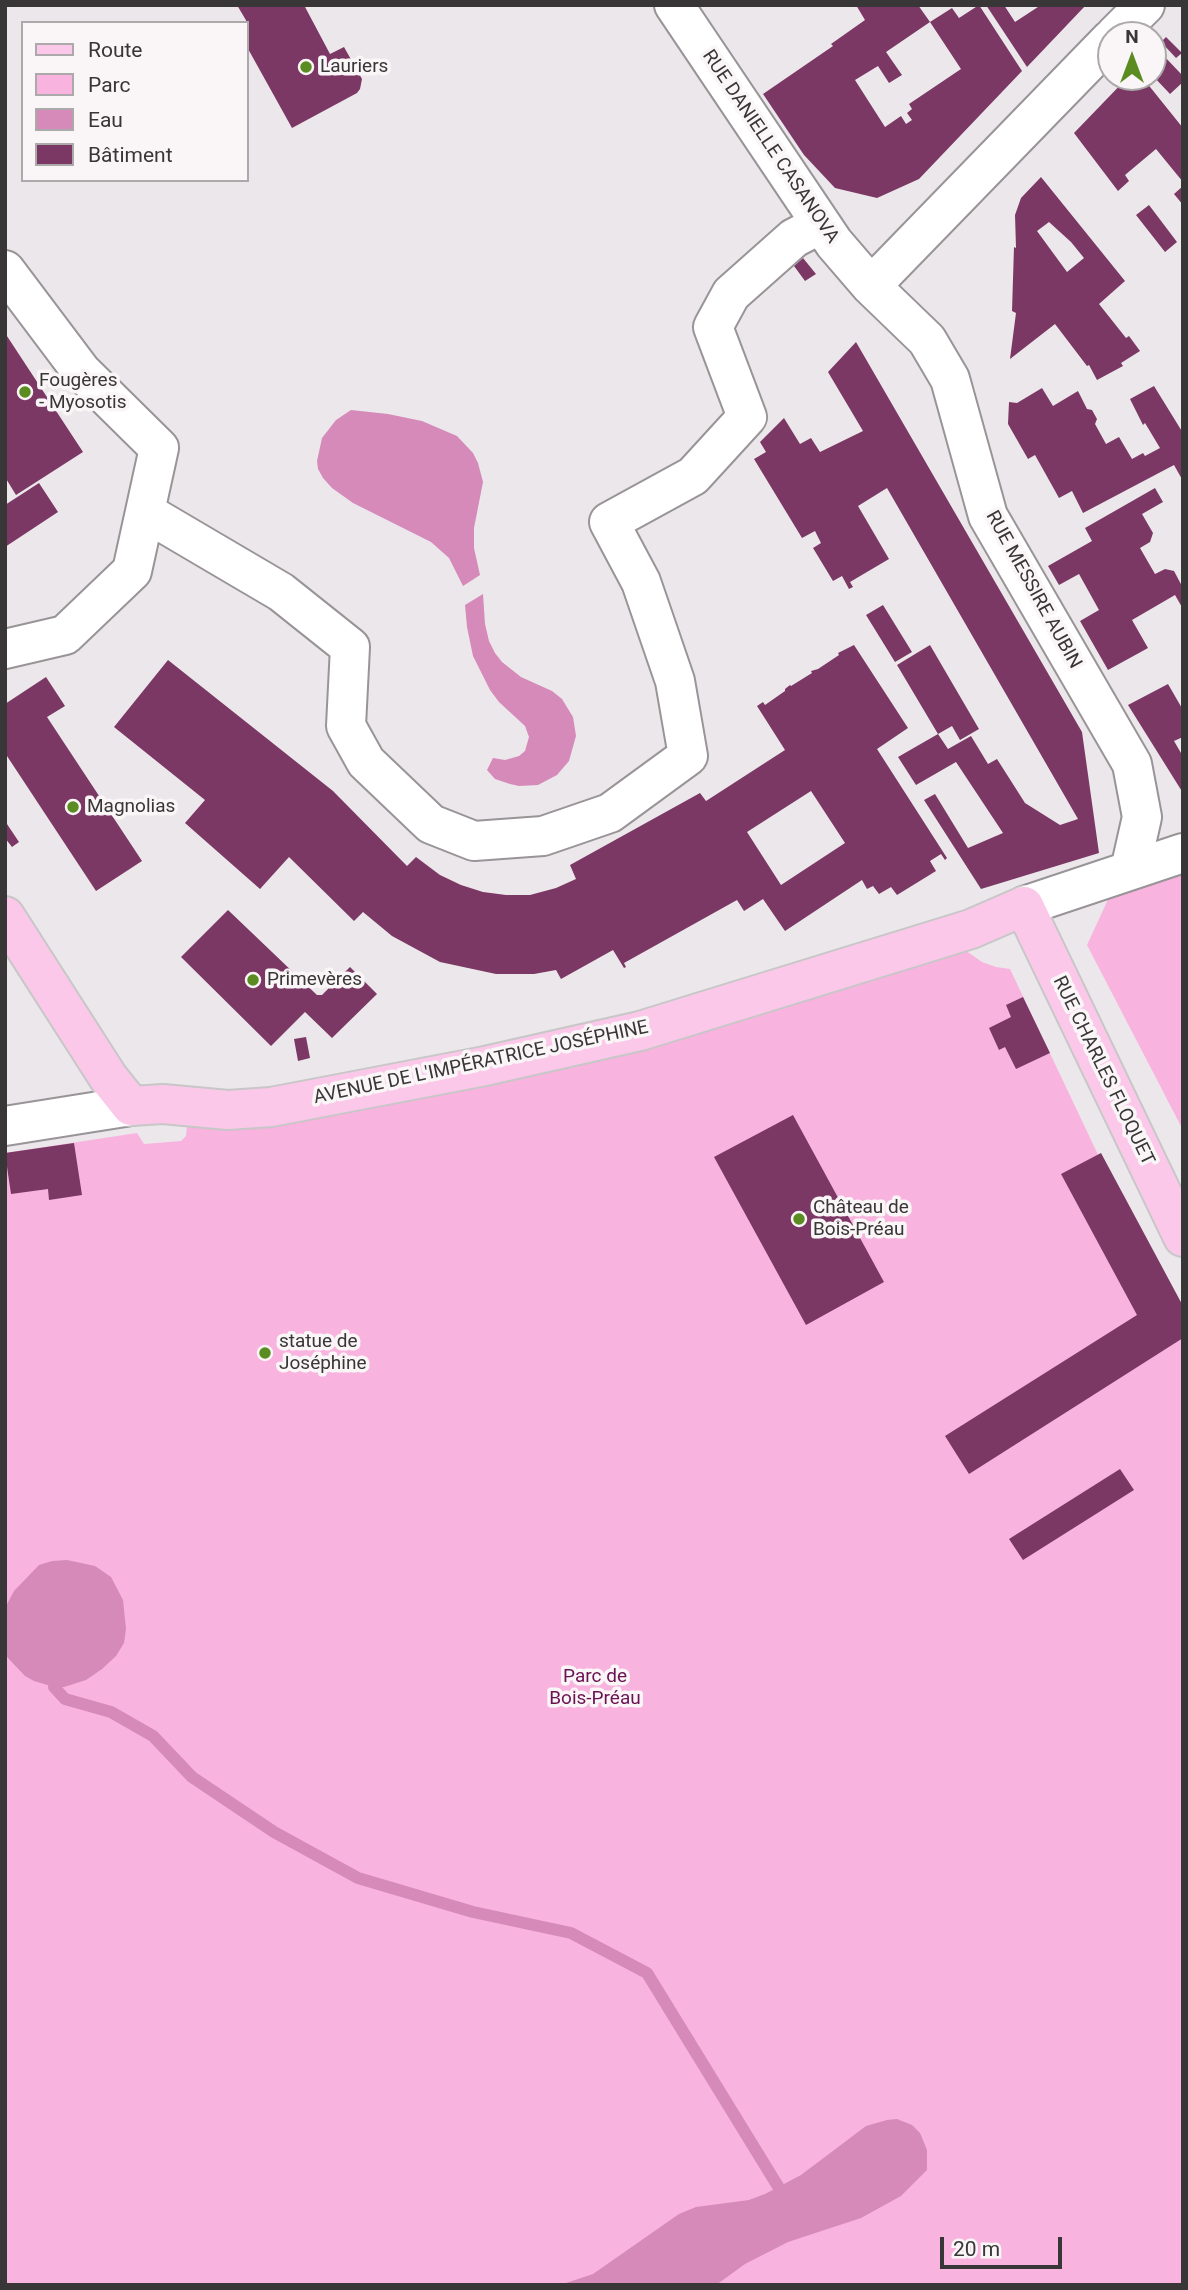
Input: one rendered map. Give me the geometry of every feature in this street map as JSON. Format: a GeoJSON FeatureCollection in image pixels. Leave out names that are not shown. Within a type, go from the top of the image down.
{"type":"FeatureCollection","features":[{"type":"Feature","properties":{"kind":"main road","name":"AVENUE DE L'IMPÉRATRICE JOSÉPHINE"},"geometry":{"type":"LineString","coordinates":[[131,1106],[163,1104],[228,1110],[271,1107],[485,1066],[640,1031],[971,929],[1024,906]]}},
{"type":"Feature","properties":{"kind":"main road","name":"RUE CHARLES FLOQUET"},"geometry":{"type":"LineString","coordinates":[[1024,906],[1183,1237]]}},
{"type":"Feature","properties":{"kind":"main road"},"geometry":{"type":"LineString","coordinates":[[5,916],[108,1077],[131,1106]]}},
{"type":"Feature","properties":{"kind":"street","name":"RUE DANIELLE CASANOVA"},"geometry":{"type":"LineString","coordinates":[[674,5],[834,243],[871,286]]}},
{"type":"Feature","properties":{"kind":"street"},"geometry":{"type":"LineString","coordinates":[[1129,21],[1145,5]]}},
{"type":"Feature","properties":{"kind":"street"},"geometry":{"type":"LineString","coordinates":[[871,286],[1097,53]]}},
{"type":"Feature","properties":{"kind":"street"},"geometry":{"type":"LineString","coordinates":[[145,512],[281,592],[350,647],[346,726],[366,762],[431,824],[474,841],[543,836],[610,813],[688,756],[675,681],[641,582],[609,522],[693,476],[747,417],[713,327],[731,294],[793,238],[821,224]]}},
{"type":"Feature","properties":{"kind":"street"},"geometry":{"type":"LineString","coordinates":[[5,270],[80,371],[159,448],[132,571],[65,635],[5,649]]}},
{"type":"Feature","properties":{"kind":"street","name":"RUE MESSIRE AUBIN"},"geometry":{"type":"LineString","coordinates":[[871,286],[927,340],[950,379],[988,516],[1132,764],[1142,817],[1130,870]]}},
{"type":"Feature","properties":{"kind":"street"},"geometry":{"type":"LineString","coordinates":[[1024,906],[1183,853]]}},
{"type":"Feature","properties":{"kind":"street","name":"AVENUE DE L'IMPÉRATRICE JOSÉPHINE"},"geometry":{"type":"LineString","coordinates":[[5,1126],[131,1106]]}},
{"type":"Feature","properties":{"kind":"green space"},"geometry":{"type":"Polygon","coordinates":[[[1183,866],[1183,1130],[1087,945],[1111,893],[1183,866]]]}},
{"type":"Feature","properties":{"kind":"green space","name":"Parc de Bois-Préau"},"geometry":{"type":"Polygon","coordinates":[[[959,946],[982,962],[1010,969],[1183,1334],[1183,2285],[5,2285],[5,1153],[137,1133],[144,1144],[181,1141],[186,1136],[187,1126],[444,1093],[959,946]]]}},
{"type":"Feature","properties":{"kind":"water"},"geometry":{"type":"Polygon","coordinates":[[[351,410],[422,421],[457,436],[473,453],[483,482],[474,528],[474,548],[480,575],[463,586],[449,558],[431,542],[353,503],[323,478],[317,461],[322,438],[336,420],[351,410]]]}},
{"type":"Feature","properties":{"kind":"water"},"geometry":{"type":"Polygon","coordinates":[[[483,594],[485,624],[495,653],[521,677],[552,691],[562,699],[573,717],[576,736],[569,761],[557,775],[538,785],[510,784],[495,779],[487,770],[493,758],[505,760],[519,756],[525,751],[529,737],[525,726],[490,690],[473,656],[465,605],[483,594]]]}},
{"type":"Feature","properties":{"kind":"water"},"geometry":{"type":"Polygon","coordinates":[[[67,1560],[95,1566],[111,1577],[123,1600],[126,1629],[124,1643],[116,1656],[102,1669],[86,1680],[64,1687],[54,1687],[25,1676],[5,1654],[5,1608],[14,1591],[39,1565],[67,1560]]]}},
{"type":"Feature","properties":{"kind":"water"},"geometry":{"type":"Polygon","coordinates":[[[897,2119],[912,2125],[920,2133],[927,2150],[927,2170],[901,2196],[861,2218],[788,2242],[745,2264],[716,2285],[560,2285],[593,2274],[679,2214],[696,2207],[749,2200],[765,2194],[801,2175],[866,2126],[897,2119]]]}},
{"type":"Feature","properties":{"kind":"building","name":"Lauriers"},"geometry":{"type":"Polygon","coordinates":[[[237,5],[304,5],[330,54],[344,47],[362,79],[360,89],[292,128],[248,49],[246,21],[237,5]]]}},
{"type":"Feature","properties":{"kind":"building"},"geometry":{"type":"Polygon","coordinates":[[[856,5],[918,5],[930,22],[952,8],[959,18],[979,5],[1022,71],[919,179],[877,198],[835,188],[804,155],[763,94],[833,46],[831,44],[865,20],[856,5]],[[930,22],[886,52],[902,75],[889,83],[878,66],[855,80],[885,127],[901,116],[906,124],[912,120],[907,113],[912,109],[909,104],[961,69],[930,22]]]}},
{"type":"Feature","properties":{"kind":"building"},"geometry":{"type":"Polygon","coordinates":[[[986,5],[1004,5],[1015,22],[1041,5],[1086,5],[1027,67],[986,5]]]}},
{"type":"Feature","properties":{"kind":"building"},"geometry":{"type":"Polygon","coordinates":[[[1167,38],[1182,53],[1176,58],[1167,48],[1167,38]]]}},
{"type":"Feature","properties":{"kind":"building"},"geometry":{"type":"Polygon","coordinates":[[[1167,59],[1183,76],[1183,82],[1170,94],[1167,91],[1167,59]]]}},
{"type":"Feature","properties":{"kind":"building"},"geometry":{"type":"Polygon","coordinates":[[[1114,91],[1153,91],[1183,128],[1183,182],[1156,149],[1125,175],[1129,181],[1118,191],[1074,133],[1114,91]]]}},
{"type":"Feature","properties":{"kind":"building"},"geometry":{"type":"Polygon","coordinates":[[[1041,177],[1125,281],[1099,304],[1140,351],[1121,363],[1123,366],[1097,380],[1089,365],[1087,366],[1055,324],[1010,359],[1016,313],[1012,311],[1015,215],[1021,198],[1041,177]],[[1049,222],[1037,231],[1067,272],[1084,258],[1049,222]]]}},
{"type":"Feature","properties":{"kind":"building"},"geometry":{"type":"Polygon","coordinates":[[[1183,186],[1183,205],[1174,194],[1183,186]]]}},
{"type":"Feature","properties":{"kind":"building"},"geometry":{"type":"Polygon","coordinates":[[[1149,205],[1177,242],[1165,252],[1136,215],[1149,205]]]}},
{"type":"Feature","properties":{"kind":"building"},"geometry":{"type":"Polygon","coordinates":[[[803,258],[816,274],[805,281],[794,266],[803,258]]]}},
{"type":"Feature","properties":{"kind":"building","name":"Fougères - Myosotis"},"geometry":{"type":"Polygon","coordinates":[[[5,333],[83,452],[16,495],[5,477],[5,333]]]}},
{"type":"Feature","properties":{"kind":"building"},"geometry":{"type":"Polygon","coordinates":[[[856,342],[1082,732],[1099,853],[981,889],[924,800],[935,794],[968,848],[1003,833],[956,762],[916,785],[898,757],[938,734],[948,749],[971,736],[988,764],[997,759],[1025,803],[1060,825],[1078,819],[887,488],[858,506],[889,559],[850,582],[853,587],[849,589],[842,576],[833,581],[813,548],[821,543],[815,531],[802,538],[754,459],[766,452],[760,442],[784,418],[800,444],[811,438],[820,452],[863,431],[828,372],[856,342]]]}},
{"type":"Feature","properties":{"kind":"building"},"geometry":{"type":"Polygon","coordinates":[[[1154,386],[1183,433],[1183,481],[1174,465],[1083,513],[1072,491],[1059,498],[1035,455],[1028,459],[1008,424],[1009,402],[1017,403],[1042,388],[1053,406],[1078,391],[1087,409],[1092,410],[1097,419],[1095,424],[1106,444],[1119,437],[1132,459],[1143,453],[1145,456],[1160,448],[1145,423],[1143,425],[1130,399],[1154,386]]]}},
{"type":"Feature","properties":{"kind":"building"},"geometry":{"type":"Polygon","coordinates":[[[39,483],[58,512],[5,547],[5,505],[39,483]]]}},
{"type":"Feature","properties":{"kind":"building"},"geometry":{"type":"Polygon","coordinates":[[[1155,488],[1163,502],[1142,514],[1153,533],[1150,542],[1140,548],[1155,574],[1165,569],[1174,571],[1183,588],[1183,609],[1175,595],[1132,620],[1148,648],[1108,670],[1080,621],[1099,610],[1079,574],[1059,585],[1048,566],[1092,541],[1085,528],[1155,488]]]}},
{"type":"Feature","properties":{"kind":"building"},"geometry":{"type":"Polygon","coordinates":[[[883,605],[912,652],[895,662],[866,615],[883,605]]]}},
{"type":"Feature","properties":{"kind":"building"},"geometry":{"type":"Polygon","coordinates":[[[854,645],[908,728],[877,749],[947,858],[945,860],[941,854],[930,861],[936,871],[897,895],[891,887],[879,894],[873,886],[867,889],[862,880],[785,931],[763,899],[744,911],[737,900],[624,963],[624,968],[613,950],[561,979],[556,970],[534,974],[496,974],[440,962],[392,936],[363,912],[354,921],[289,857],[260,889],[185,823],[205,800],[114,727],[168,660],[333,791],[407,866],[416,857],[440,875],[461,885],[483,892],[530,895],[576,879],[570,865],[700,793],[706,801],[785,750],[757,706],[763,702],[765,705],[790,685],[839,655],[838,653],[854,645]],[[811,791],[747,832],[781,885],[845,843],[811,791]]]}},
{"type":"Feature","properties":{"kind":"building"},"geometry":{"type":"Polygon","coordinates":[[[930,645],[979,729],[960,740],[952,726],[938,734],[897,665],[930,645]]]}},
{"type":"Feature","properties":{"kind":"building","name":"Magnolias"},"geometry":{"type":"Polygon","coordinates":[[[46,677],[65,706],[47,717],[142,861],[96,891],[5,753],[5,704],[46,677]]]}},
{"type":"Feature","properties":{"kind":"building"},"geometry":{"type":"Polygon","coordinates":[[[1168,684],[1183,710],[1183,737],[1174,741],[1181,753],[1183,752],[1183,793],[1128,705],[1168,684]]]}},
{"type":"Feature","properties":{"kind":"building"},"geometry":{"type":"Polygon","coordinates":[[[5,821],[19,842],[12,847],[5,838],[5,821]]]}},
{"type":"Feature","properties":{"kind":"building","name":"Primevères"},"geometry":{"type":"Polygon","coordinates":[[[228,910],[317,995],[322,995],[350,967],[377,994],[332,1038],[305,1012],[271,1046],[181,957],[228,910]]]}},
{"type":"Feature","properties":{"kind":"building"},"geometry":{"type":"Polygon","coordinates":[[[1023,997],[1050,1053],[1016,1069],[1005,1047],[999,1050],[989,1028],[1011,1017],[1006,1005],[1023,997]]]}},
{"type":"Feature","properties":{"kind":"building"},"geometry":{"type":"Polygon","coordinates":[[[306,1037],[310,1058],[298,1061],[294,1039],[306,1037]]]}},
{"type":"Feature","properties":{"kind":"building","name":"Château de Bois-Préau"},"geometry":{"type":"Polygon","coordinates":[[[793,1115],[884,1282],[806,1325],[714,1157],[793,1115]]]}},
{"type":"Feature","properties":{"kind":"building"},"geometry":{"type":"Polygon","coordinates":[[[74,1143],[82,1195],[49,1200],[48,1189],[11,1194],[5,1153],[74,1143]]]}},
{"type":"Feature","properties":{"kind":"building"},"geometry":{"type":"Polygon","coordinates":[[[1101,1153],[1183,1306],[1183,1338],[969,1474],[945,1436],[1137,1315],[1061,1174],[1101,1153]]]}},
{"type":"Feature","properties":{"kind":"building","name":"statue de Joséphine"},"geometry":{"type":"Polygon","coordinates":[[[268,1347],[271,1356],[263,1359],[259,1351],[268,1347]]]}},
{"type":"Feature","properties":{"kind":"building"},"geometry":{"type":"Polygon","coordinates":[[[1120,1469],[1134,1490],[1023,1560],[1009,1539],[1120,1469]]]}},
{"type":"Feature","properties":{"kind":"waterway"},"geometry":{"type":"LineString","coordinates":[[54,1687],[65,1699],[111,1712],[153,1736],[192,1777],[274,1832],[358,1878],[473,1912],[571,1933],[647,1973],[779,2188]]}},
{"type":"Feature","properties":{"kind":"place","name":"Lauriers"},"geometry":{"type":"Point","coordinates":[306,67]}},
{"type":"Feature","properties":{"kind":"place","name":"Fougères - Myosotis"},"geometry":{"type":"Point","coordinates":[25,392]}},
{"type":"Feature","properties":{"kind":"place","name":"Magnolias"},"geometry":{"type":"Point","coordinates":[73,807]}},
{"type":"Feature","properties":{"kind":"place","name":"Primevères"},"geometry":{"type":"Point","coordinates":[253,980]}},
{"type":"Feature","properties":{"kind":"place","name":"Château de Bois-Préau"},"geometry":{"type":"Point","coordinates":[799,1219]}},
{"type":"Feature","properties":{"kind":"place","name":"statue de Joséphine"},"geometry":{"type":"Point","coordinates":[265,1353]}}]}
